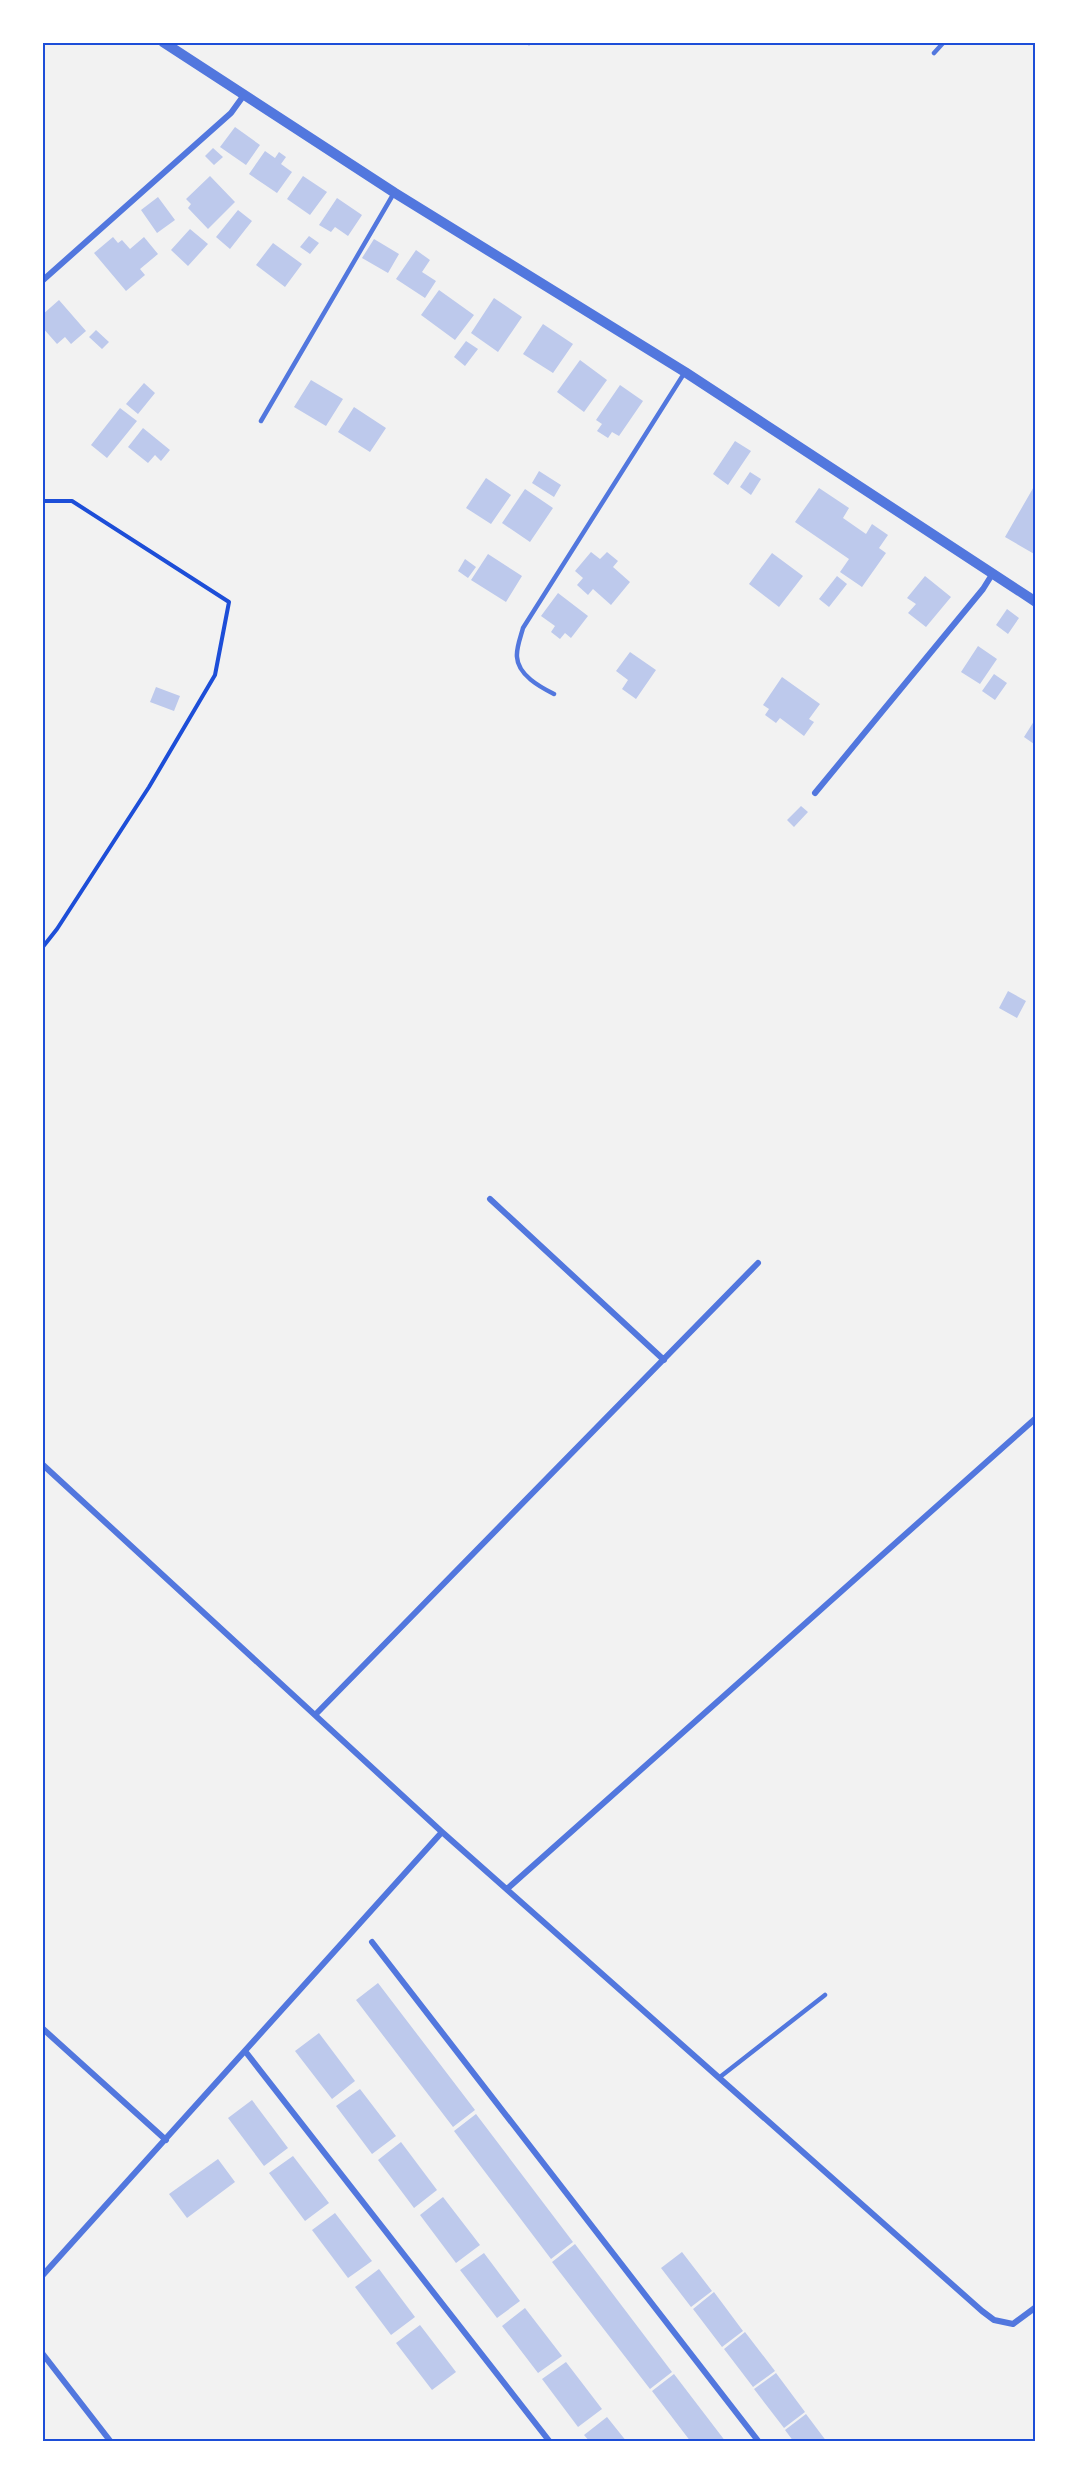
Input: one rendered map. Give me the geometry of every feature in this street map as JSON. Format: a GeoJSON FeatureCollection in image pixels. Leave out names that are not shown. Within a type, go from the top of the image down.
{"type":"FeatureCollection","features":[{"type":"Feature","properties":{"kind":"street"},"geometry":{"type":"LineString","coordinates":[[163,42],[395,193],[685,372],[1036,602]]}},
{"type":"Feature","properties":{"kind":"street"},"geometry":{"type":"LineString","coordinates":[[42,281],[231,113],[244,95]]}},
{"type":"Feature","properties":{"kind":"street"},"geometry":{"type":"LineString","coordinates":[[815,793],[993,573]]}},
{"type":"Feature","properties":{"kind":"street"},"geometry":{"type":"LineString","coordinates":[[490,1199],[664,1360]]}},
{"type":"Feature","properties":{"kind":"street"},"geometry":{"type":"LineString","coordinates":[[315,1715],[758,1263]]}},
{"type":"Feature","properties":{"kind":"street"},"geometry":{"type":"LineString","coordinates":[[507,1889],[1036,1418]]}},
{"type":"Feature","properties":{"kind":"street"},"geometry":{"type":"LineString","coordinates":[[42,1464],[442,1832],[994,2320],[1013,2324],[1036,2307]]}},
{"type":"Feature","properties":{"kind":"street"},"geometry":{"type":"LineString","coordinates":[[42,2276],[442,1832]]}},
{"type":"Feature","properties":{"kind":"street"},"geometry":{"type":"LineString","coordinates":[[372,1942],[759,2442]]}},
{"type":"Feature","properties":{"kind":"street"},"geometry":{"type":"LineString","coordinates":[[42,2028],[166,2140]]}},
{"type":"Feature","properties":{"kind":"street"},"geometry":{"type":"LineString","coordinates":[[244,2051],[550,2442]]}},
{"type":"Feature","properties":{"kind":"street"},"geometry":{"type":"LineString","coordinates":[[42,2353],[111,2442]]}},
{"type":"Feature","properties":{"kind":"lane"},"geometry":{"type":"LineString","coordinates":[[934,53],[944,42]]}},
{"type":"Feature","properties":{"kind":"lane"},"geometry":{"type":"LineString","coordinates":[[261,422],[395,193]]}},
{"type":"Feature","properties":{"kind":"lane"},"geometry":{"type":"LineString","coordinates":[[554,694],[525,675],[517,658],[523,628],[685,372]]}},
{"type":"Feature","properties":{"kind":"lane"},"geometry":{"type":"LineString","coordinates":[[720,2077],[825,1995]]}},
{"type":"Feature","properties":{"kind":"path"},"geometry":{"type":"LineString","coordinates":[[42,501],[72,501],[229,602],[215,675],[149,787],[57,929],[42,948]]}},
{"type":"Feature","properties":{"kind":"building"},"geometry":{"type":"Polygon","coordinates":[[[235,127],[260,145],[246,165],[220,147],[235,127]]]}},
{"type":"Feature","properties":{"kind":"building"},"geometry":{"type":"Polygon","coordinates":[[[213,148],[223,157],[214,165],[205,156],[213,148]]]}},
{"type":"Feature","properties":{"kind":"building"},"geometry":{"type":"Polygon","coordinates":[[[265,151],[275,158],[279,152],[286,157],[281,164],[292,172],[277,193],[249,174],[265,151]]]}},
{"type":"Feature","properties":{"kind":"building"},"geometry":{"type":"Polygon","coordinates":[[[210,176],[235,202],[208,229],[188,208],[191,204],[186,199],[210,176]]]}},
{"type":"Feature","properties":{"kind":"building"},"geometry":{"type":"Polygon","coordinates":[[[303,176],[327,192],[310,215],[287,199],[303,176]]]}},
{"type":"Feature","properties":{"kind":"building"},"geometry":{"type":"Polygon","coordinates":[[[158,197],[175,220],[157,233],[141,210],[158,197]]]}},
{"type":"Feature","properties":{"kind":"building"},"geometry":{"type":"Polygon","coordinates":[[[337,198],[362,215],[348,236],[335,227],[331,232],[319,225],[337,198]]]}},
{"type":"Feature","properties":{"kind":"building"},"geometry":{"type":"Polygon","coordinates":[[[238,210],[252,221],[230,249],[216,237],[238,210]]]}},
{"type":"Feature","properties":{"kind":"building"},"geometry":{"type":"Polygon","coordinates":[[[190,229],[208,244],[188,266],[171,250],[190,229]]]}},
{"type":"Feature","properties":{"kind":"building"},"geometry":{"type":"Polygon","coordinates":[[[309,236],[319,243],[310,254],[300,247],[309,236]]]}},
{"type":"Feature","properties":{"kind":"building"},"geometry":{"type":"Polygon","coordinates":[[[113,237],[118,243],[122,240],[130,249],[144,237],[158,254],[140,269],[145,275],[126,291],[94,253],[113,237]]]}},
{"type":"Feature","properties":{"kind":"building"},"geometry":{"type":"Polygon","coordinates":[[[374,239],[399,254],[388,273],[362,258],[374,239]]]}},
{"type":"Feature","properties":{"kind":"building"},"geometry":{"type":"Polygon","coordinates":[[[273,243],[302,264],[285,287],[256,265],[273,243]]]}},
{"type":"Feature","properties":{"kind":"building"},"geometry":{"type":"Polygon","coordinates":[[[416,250],[430,260],[422,272],[436,281],[425,298],[396,279],[416,250]]]}},
{"type":"Feature","properties":{"kind":"building"},"geometry":{"type":"Polygon","coordinates":[[[439,290],[474,315],[455,340],[421,315],[439,290]]]}},
{"type":"Feature","properties":{"kind":"building"},"geometry":{"type":"Polygon","coordinates":[[[494,298],[522,317],[498,352],[471,333],[494,298]]]}},
{"type":"Feature","properties":{"kind":"building"},"geometry":{"type":"Polygon","coordinates":[[[59,300],[86,331],[71,344],[65,337],[57,344],[42,327],[42,315],[59,300]]]}},
{"type":"Feature","properties":{"kind":"building"},"geometry":{"type":"Polygon","coordinates":[[[543,324],[573,344],[553,373],[523,354],[543,324]]]}},
{"type":"Feature","properties":{"kind":"building"},"geometry":{"type":"Polygon","coordinates":[[[96,330],[109,342],[102,349],[89,337],[96,330]]]}},
{"type":"Feature","properties":{"kind":"building"},"geometry":{"type":"Polygon","coordinates":[[[466,341],[478,349],[465,366],[454,357],[466,341]]]}},
{"type":"Feature","properties":{"kind":"building"},"geometry":{"type":"Polygon","coordinates":[[[580,360],[607,380],[584,412],[557,392],[580,360]]]}},
{"type":"Feature","properties":{"kind":"building"},"geometry":{"type":"Polygon","coordinates":[[[311,380],[343,399],[326,426],[294,407],[311,380]]]}},
{"type":"Feature","properties":{"kind":"building"},"geometry":{"type":"Polygon","coordinates":[[[144,383],[155,393],[138,414],[126,404],[144,383]]]}},
{"type":"Feature","properties":{"kind":"building"},"geometry":{"type":"Polygon","coordinates":[[[620,385],[643,401],[619,436],[612,432],[608,438],[597,431],[602,424],[596,420],[620,385]]]}},
{"type":"Feature","properties":{"kind":"building"},"geometry":{"type":"Polygon","coordinates":[[[354,407],[386,428],[370,452],[338,432],[354,407]]]}},
{"type":"Feature","properties":{"kind":"building"},"geometry":{"type":"Polygon","coordinates":[[[120,408],[137,421],[107,458],[91,445],[120,408]]]}},
{"type":"Feature","properties":{"kind":"building"},"geometry":{"type":"Polygon","coordinates":[[[143,428],[170,450],[161,461],[155,455],[148,463],[128,447],[143,428]]]}},
{"type":"Feature","properties":{"kind":"building"},"geometry":{"type":"Polygon","coordinates":[[[735,441],[751,451],[728,485],[713,474],[735,441]]]}},
{"type":"Feature","properties":{"kind":"building"},"geometry":{"type":"Polygon","coordinates":[[[539,471],[561,485],[554,497],[532,483],[539,471]]]}},
{"type":"Feature","properties":{"kind":"building"},"geometry":{"type":"Polygon","coordinates":[[[750,472],[761,479],[751,495],[740,487],[750,472]]]}},
{"type":"Feature","properties":{"kind":"building"},"geometry":{"type":"Polygon","coordinates":[[[486,478],[511,495],[491,524],[466,508],[486,478]]]}},
{"type":"Feature","properties":{"kind":"building"},"geometry":{"type":"Polygon","coordinates":[[[1036,483],[1036,555],[1005,537],[1036,483]]]}},
{"type":"Feature","properties":{"kind":"building"},"geometry":{"type":"Polygon","coordinates":[[[819,488],[849,508],[843,518],[866,534],[872,524],[888,535],[879,548],[886,553],[862,587],[840,572],[849,559],[795,522],[819,488]]]}},
{"type":"Feature","properties":{"kind":"building"},"geometry":{"type":"Polygon","coordinates":[[[525,489],[553,508],[530,542],[502,523],[525,489]]]}},
{"type":"Feature","properties":{"kind":"building"},"geometry":{"type":"Polygon","coordinates":[[[591,552],[600,559],[607,552],[618,561],[613,567],[630,582],[611,605],[593,589],[588,595],[577,585],[583,578],[575,571],[591,552]]]}},
{"type":"Feature","properties":{"kind":"building"},"geometry":{"type":"Polygon","coordinates":[[[772,553],[803,576],[779,607],[749,584],[772,553]]]}},
{"type":"Feature","properties":{"kind":"building"},"geometry":{"type":"Polygon","coordinates":[[[488,554],[522,576],[506,602],[471,580],[488,554]]]}},
{"type":"Feature","properties":{"kind":"building"},"geometry":{"type":"Polygon","coordinates":[[[465,559],[476,567],[468,578],[458,571],[465,559]]]}},
{"type":"Feature","properties":{"kind":"building"},"geometry":{"type":"Polygon","coordinates":[[[837,576],[847,584],[829,607],[819,599],[837,576]]]}},
{"type":"Feature","properties":{"kind":"building"},"geometry":{"type":"Polygon","coordinates":[[[925,576],[951,597],[926,627],[908,613],[916,604],[907,598],[925,576]]]}},
{"type":"Feature","properties":{"kind":"building"},"geometry":{"type":"Polygon","coordinates":[[[558,593],[588,616],[571,638],[565,633],[560,639],[551,632],[555,626],[541,616],[558,593]]]}},
{"type":"Feature","properties":{"kind":"building"},"geometry":{"type":"Polygon","coordinates":[[[1007,609],[1019,618],[1008,634],[996,625],[1007,609]]]}},
{"type":"Feature","properties":{"kind":"building"},"geometry":{"type":"Polygon","coordinates":[[[978,646],[997,659],[980,684],[961,672],[978,646]]]}},
{"type":"Feature","properties":{"kind":"building"},"geometry":{"type":"Polygon","coordinates":[[[630,652],[656,670],[636,699],[622,689],[628,680],[616,671],[630,652]]]}},
{"type":"Feature","properties":{"kind":"building"},"geometry":{"type":"Polygon","coordinates":[[[994,674],[1007,683],[995,700],[982,691],[994,674]]]}},
{"type":"Feature","properties":{"kind":"building"},"geometry":{"type":"Polygon","coordinates":[[[782,677],[820,704],[809,719],[814,722],[804,736],[780,718],[776,723],[765,715],[769,709],[763,705],[782,677]]]}},
{"type":"Feature","properties":{"kind":"building"},"geometry":{"type":"Polygon","coordinates":[[[156,687],[180,696],[174,711],[150,702],[156,687]]]}},
{"type":"Feature","properties":{"kind":"building"},"geometry":{"type":"Polygon","coordinates":[[[1036,718],[1036,740],[1034,744],[1024,737],[1036,718]]]}},
{"type":"Feature","properties":{"kind":"building"},"geometry":{"type":"Polygon","coordinates":[[[801,806],[808,812],[794,827],[787,820],[801,806]]]}},
{"type":"Feature","properties":{"kind":"building"},"geometry":{"type":"Polygon","coordinates":[[[1008,991],[1026,1001],[1017,1018],[999,1008],[1008,991]]]}},
{"type":"Feature","properties":{"kind":"building"},"geometry":{"type":"Polygon","coordinates":[[[378,1983],[475,2110],[453,2127],[356,2000],[378,1983]]]}},
{"type":"Feature","properties":{"kind":"building"},"geometry":{"type":"Polygon","coordinates":[[[319,2033],[355,2081],[332,2099],[295,2051],[319,2033]]]}},
{"type":"Feature","properties":{"kind":"building"},"geometry":{"type":"Polygon","coordinates":[[[360,2089],[396,2136],[372,2154],[336,2106],[360,2089]]]}},
{"type":"Feature","properties":{"kind":"building"},"geometry":{"type":"Polygon","coordinates":[[[252,2100],[288,2148],[264,2166],[228,2118],[252,2100]]]}},
{"type":"Feature","properties":{"kind":"building"},"geometry":{"type":"Polygon","coordinates":[[[476,2114],[573,2242],[551,2259],[454,2131],[476,2114]]]}},
{"type":"Feature","properties":{"kind":"building"},"geometry":{"type":"Polygon","coordinates":[[[401,2142],[437,2190],[414,2208],[378,2160],[401,2142]]]}},
{"type":"Feature","properties":{"kind":"building"},"geometry":{"type":"Polygon","coordinates":[[[293,2156],[329,2203],[305,2221],[269,2173],[293,2156]]]}},
{"type":"Feature","properties":{"kind":"building"},"geometry":{"type":"Polygon","coordinates":[[[218,2159],[235,2182],[187,2218],[169,2194],[218,2159]]]}},
{"type":"Feature","properties":{"kind":"building"},"geometry":{"type":"Polygon","coordinates":[[[443,2197],[480,2245],[456,2263],[420,2215],[443,2197]]]}},
{"type":"Feature","properties":{"kind":"building"},"geometry":{"type":"Polygon","coordinates":[[[335,2213],[372,2261],[348,2278],[312,2230],[335,2213]]]}},
{"type":"Feature","properties":{"kind":"building"},"geometry":{"type":"Polygon","coordinates":[[[575,2244],[672,2372],[650,2389],[552,2262],[575,2244]]]}},
{"type":"Feature","properties":{"kind":"building"},"geometry":{"type":"Polygon","coordinates":[[[682,2252],[712,2291],[691,2307],[661,2268],[682,2252]]]}},
{"type":"Feature","properties":{"kind":"building"},"geometry":{"type":"Polygon","coordinates":[[[484,2253],[520,2301],[497,2318],[460,2270],[484,2253]]]}},
{"type":"Feature","properties":{"kind":"building"},"geometry":{"type":"Polygon","coordinates":[[[379,2269],[415,2317],[391,2335],[355,2287],[379,2269]]]}},
{"type":"Feature","properties":{"kind":"building"},"geometry":{"type":"Polygon","coordinates":[[[714,2292],[743,2331],[722,2347],[693,2309],[714,2292]]]}},
{"type":"Feature","properties":{"kind":"building"},"geometry":{"type":"Polygon","coordinates":[[[525,2308],[562,2356],[538,2373],[502,2326],[525,2308]]]}},
{"type":"Feature","properties":{"kind":"building"},"geometry":{"type":"Polygon","coordinates":[[[420,2325],[456,2372],[432,2390],[396,2343],[420,2325]]]}},
{"type":"Feature","properties":{"kind":"building"},"geometry":{"type":"Polygon","coordinates":[[[745,2332],[775,2371],[753,2387],[724,2349],[745,2332]]]}},
{"type":"Feature","properties":{"kind":"building"},"geometry":{"type":"Polygon","coordinates":[[[566,2362],[602,2409],[578,2427],[542,2379],[566,2362]]]}},
{"type":"Feature","properties":{"kind":"building"},"geometry":{"type":"Polygon","coordinates":[[[776,2373],[805,2412],[784,2428],[754,2389],[776,2373]]]}},
{"type":"Feature","properties":{"kind":"building"},"geometry":{"type":"Polygon","coordinates":[[[674,2374],[726,2442],[691,2442],[652,2391],[674,2374]]]}},
{"type":"Feature","properties":{"kind":"building"},"geometry":{"type":"Polygon","coordinates":[[[806,2414],[827,2442],[794,2442],[785,2430],[806,2414]]]}},
{"type":"Feature","properties":{"kind":"building"},"geometry":{"type":"Polygon","coordinates":[[[607,2417],[627,2442],[590,2442],[584,2435],[607,2417]]]}}]}
